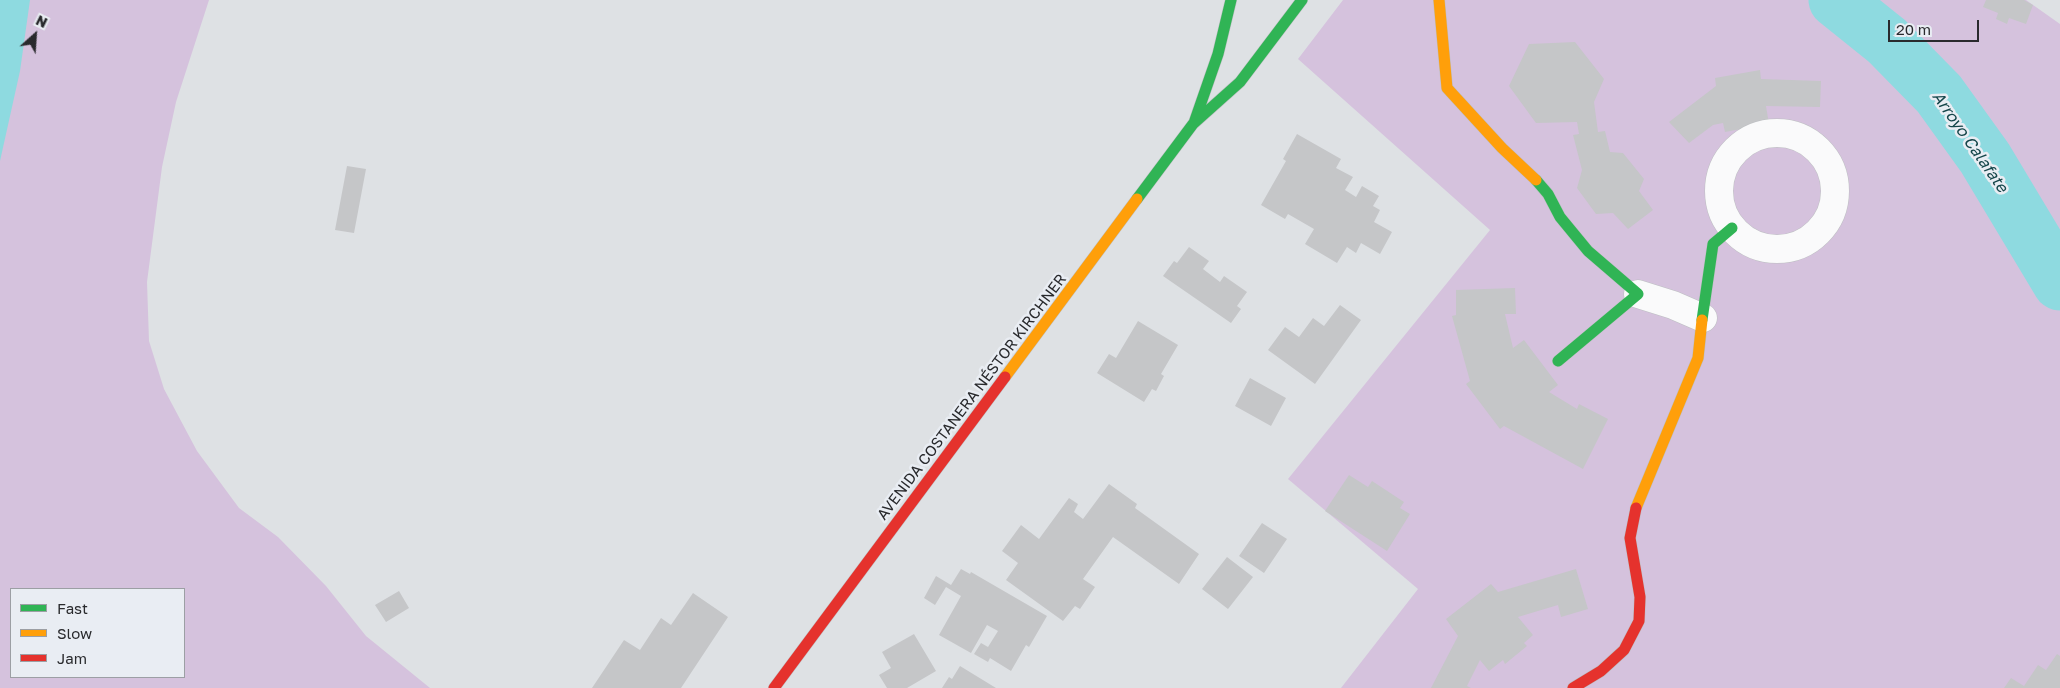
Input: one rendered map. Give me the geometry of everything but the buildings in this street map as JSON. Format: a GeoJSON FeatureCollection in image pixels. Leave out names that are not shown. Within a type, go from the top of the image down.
{"type":"FeatureCollection","features":[{"type":"Feature","properties":{"kind":"main road","name":"AVENIDA COSTANERA NÉSTOR KIRCHNER"},"geometry":{"type":"LineString","coordinates":[[1193,124],[1218,54],[1230,0]]}},
{"type":"Feature","properties":{"kind":"main road","name":"AVENIDA COSTANERA NÉSTOR KIRCHNER"},"geometry":{"type":"LineString","coordinates":[[774,688],[1193,124],[1240,82],[1302,0]]}},
{"type":"Feature","properties":{"kind":"main road"},"geometry":{"type":"LineString","coordinates":[[1439,0],[1446,88],[1502,148],[1533,176],[1548,194],[1560,216],[1588,251],[1638,294],[1558,360]]}},
{"type":"Feature","properties":{"kind":"main road"},"geometry":{"type":"LineString","coordinates":[[1573,688],[1601,671],[1624,650],[1639,621],[1640,597],[1630,538],[1633,514],[1679,408],[1698,358],[1713,244],[1732,228]]}},
{"type":"Feature","properties":{"kind":"street"},"geometry":{"type":"LineString","coordinates":[[1773,134],[1791,135],[1808,142],[1822,154],[1831,170],[1835,188],[1833,206],[1826,222],[1814,236],[1798,246],[1780,249],[1762,248],[1746,240],[1732,228],[1722,213],[1718,195],[1720,177],[1727,160],[1740,146],[1755,137],[1773,134]]}},
{"type":"Feature","properties":{"kind":"street"},"geometry":{"type":"LineString","coordinates":[[1638,294],[1673,305],[1703,318]]}},
{"type":"Feature","properties":{"kind":"shaded area"},"geometry":{"type":"Polygon","coordinates":[[[0,0],[209,0],[176,102],[162,167],[147,282],[149,341],[164,389],[197,451],[239,508],[278,537],[326,586],[366,636],[430,688],[0,688],[0,0]]]}},
{"type":"Feature","properties":{"kind":"shaded area"},"geometry":{"type":"Polygon","coordinates":[[[1343,0],[2026,0],[2060,24],[2060,688],[1341,688],[1418,589],[1288,479],[1490,230],[1298,59],[1343,0]]]}},
{"type":"Feature","properties":{"kind":"water"},"geometry":{"type":"Polygon","coordinates":[[[0,0],[30,0],[20,71],[0,161],[0,0]]]}},
{"type":"Feature","properties":{"kind":"waterway","name":"Arroyo Calafate"},"geometry":{"type":"LineString","coordinates":[[1836,0],[1887,41],[1939,94],[1985,158],[2060,283]]}},
{"type":"Feature","properties":{"kind":"traffic: fast"},"geometry":{"type":"LineString","coordinates":[[1194,123],[1218,54],[1231,0]]}},
{"type":"Feature","properties":{"kind":"traffic: fast"},"geometry":{"type":"LineString","coordinates":[[1137,199],[1193,124],[1240,82],[1302,0]]}},
{"type":"Feature","properties":{"kind":"traffic: fast"},"geometry":{"type":"LineString","coordinates":[[1536,180],[1548,194],[1560,217],[1588,251],[1638,294],[1558,361]]}},
{"type":"Feature","properties":{"kind":"traffic: fast"},"geometry":{"type":"LineString","coordinates":[[1702,320],[1713,244],[1732,228]]}},
{"type":"Feature","properties":{"kind":"traffic: slow"},"geometry":{"type":"LineString","coordinates":[[1439,0],[1447,88],[1502,148],[1536,180]]}},
{"type":"Feature","properties":{"kind":"traffic: slow"},"geometry":{"type":"LineString","coordinates":[[1005,377],[1137,199]]}},
{"type":"Feature","properties":{"kind":"traffic: slow"},"geometry":{"type":"LineString","coordinates":[[1636,508],[1698,358],[1702,320]]}},
{"type":"Feature","properties":{"kind":"traffic: jam"},"geometry":{"type":"LineString","coordinates":[[774,688],[1005,377]]}},
{"type":"Feature","properties":{"kind":"traffic: jam"},"geometry":{"type":"LineString","coordinates":[[1573,688],[1601,671],[1624,650],[1639,621],[1640,597],[1630,538],[1636,508]]}}]}
